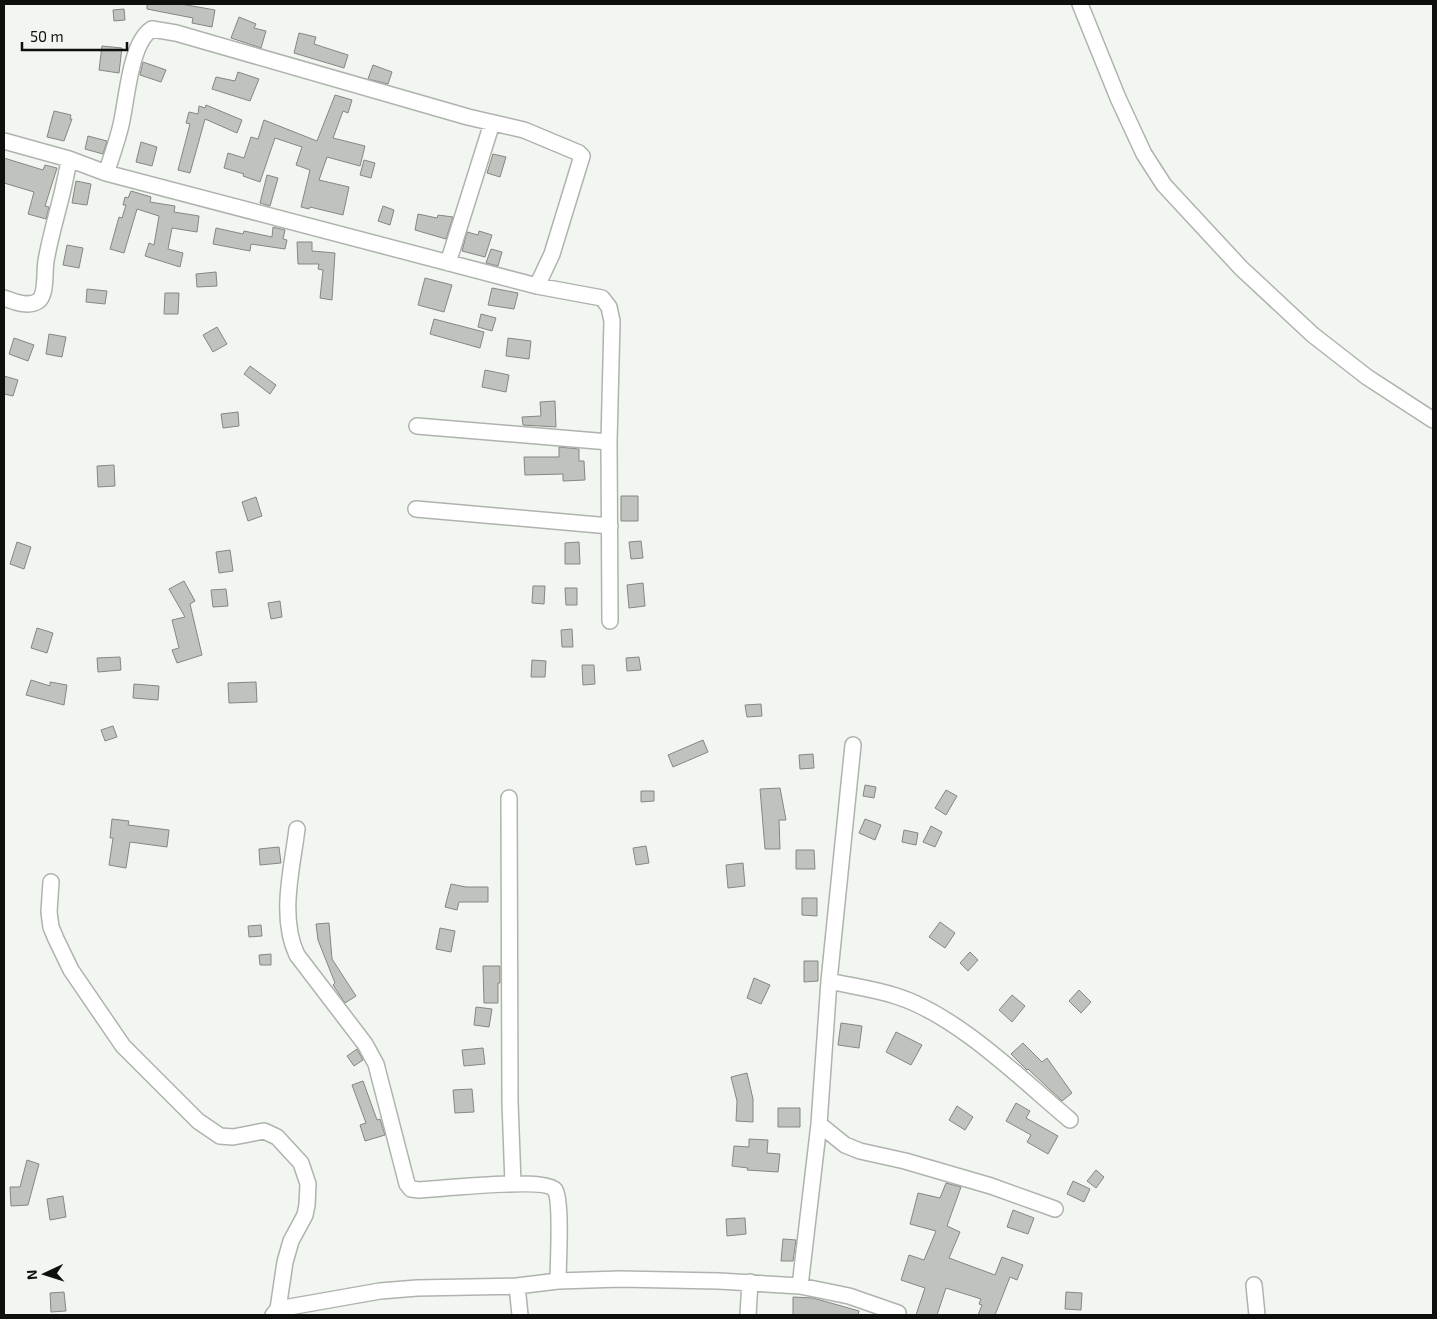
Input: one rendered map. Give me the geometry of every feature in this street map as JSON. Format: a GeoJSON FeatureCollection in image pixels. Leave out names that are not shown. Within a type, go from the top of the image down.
{"type":"FeatureCollection","features":[{"type":"Feature","properties":{"kind":"street"},"geometry":{"type":"LineString","coordinates":[[1080,4],[1140,146],[1164,185],[1241,268],[1313,335],[1368,378],[1433,420]]}},
{"type":"Feature","properties":{"kind":"street"},"geometry":{"type":"LineString","coordinates":[[106,173],[121,128],[130,76],[140,43],[146,33],[152,29],[321,73],[492,123],[524,130],[569,148],[582,156],[552,254],[537,286]]}},
{"type":"Feature","properties":{"kind":"street"},"geometry":{"type":"LineString","coordinates":[[448,263],[492,123]]}},
{"type":"Feature","properties":{"kind":"street"},"geometry":{"type":"LineString","coordinates":[[4,141],[70,159],[106,173],[448,263],[537,286],[602,298],[609,307],[612,321],[609,442],[610,622]]}},
{"type":"Feature","properties":{"kind":"street"},"geometry":{"type":"LineString","coordinates":[[4,298],[30,304],[38,301],[42,296],[46,262],[64,194],[70,159]]}},
{"type":"Feature","properties":{"kind":"street"},"geometry":{"type":"LineString","coordinates":[[417,426],[609,442]]}},
{"type":"Feature","properties":{"kind":"street"},"geometry":{"type":"LineString","coordinates":[[416,509],[610,526]]}},
{"type":"Feature","properties":{"kind":"street"},"geometry":{"type":"LineString","coordinates":[[800,1286],[819,1124],[829,981],[853,745]]}},
{"type":"Feature","properties":{"kind":"street"},"geometry":{"type":"LineString","coordinates":[[509,798],[510,1102],[513,1184]]}},
{"type":"Feature","properties":{"kind":"street"},"geometry":{"type":"LineString","coordinates":[[297,829],[287,917],[290,939],[297,955],[365,1044],[376,1064],[407,1184],[411,1189],[419,1190],[513,1184],[550,1186],[556,1191],[558,1204],[558,1281]]}},
{"type":"Feature","properties":{"kind":"street"},"geometry":{"type":"LineString","coordinates":[[51,882],[49,912],[51,927],[56,939],[71,970],[123,1046],[198,1121],[220,1136],[233,1137],[264,1131],[277,1137],[301,1163],[308,1184],[307,1205],[305,1215],[291,1241],[276,1312],[380,1291],[417,1288],[517,1286],[558,1281],[620,1279],[750,1282],[800,1286],[849,1296],[898,1313]]}},
{"type":"Feature","properties":{"kind":"street"},"geometry":{"type":"LineString","coordinates":[[829,981],[896,996],[920,1006],[978,1044],[1070,1120]]}},
{"type":"Feature","properties":{"kind":"street"},"geometry":{"type":"LineString","coordinates":[[819,1124],[845,1145],[860,1151],[905,1161],[991,1186],[1055,1209]]}},
{"type":"Feature","properties":{"kind":"street"},"geometry":{"type":"LineString","coordinates":[[748,1315],[750,1282]]}},
{"type":"Feature","properties":{"kind":"street"},"geometry":{"type":"LineString","coordinates":[[1254,1285],[1257,1315]]}},
{"type":"Feature","properties":{"kind":"street"},"geometry":{"type":"LineString","coordinates":[[517,1286],[520,1315]]}},
{"type":"Feature","properties":{"kind":"building"},"geometry":{"type":"Polygon","coordinates":[[[147,4],[181,4],[215,10],[212,27],[192,23],[193,18],[147,9],[147,4]]]}},
{"type":"Feature","properties":{"kind":"building"},"geometry":{"type":"Polygon","coordinates":[[[124,9],[125,20],[114,21],[113,10],[124,9]]]}},
{"type":"Feature","properties":{"kind":"building"},"geometry":{"type":"Polygon","coordinates":[[[239,17],[256,24],[254,28],[266,31],[261,48],[231,38],[239,17]]]}},
{"type":"Feature","properties":{"kind":"building"},"geometry":{"type":"Polygon","coordinates":[[[299,33],[316,37],[314,44],[348,55],[344,68],[294,53],[299,33]]]}},
{"type":"Feature","properties":{"kind":"building"},"geometry":{"type":"Polygon","coordinates":[[[102,46],[122,48],[119,73],[99,70],[102,46]]]}},
{"type":"Feature","properties":{"kind":"building"},"geometry":{"type":"Polygon","coordinates":[[[143,62],[166,70],[161,82],[140,75],[143,62]]]}},
{"type":"Feature","properties":{"kind":"building"},"geometry":{"type":"Polygon","coordinates":[[[373,65],[392,72],[388,84],[368,79],[373,65]]]}},
{"type":"Feature","properties":{"kind":"building"},"geometry":{"type":"Polygon","coordinates":[[[238,72],[259,79],[250,101],[212,89],[216,77],[235,81],[238,72]]]}},
{"type":"Feature","properties":{"kind":"building"},"geometry":{"type":"Polygon","coordinates":[[[335,95],[352,100],[348,113],[343,111],[333,138],[365,146],[360,166],[327,157],[319,180],[349,187],[343,215],[310,207],[309,209],[301,207],[310,170],[296,165],[302,147],[275,138],[260,182],[243,176],[244,174],[224,168],[228,153],[244,158],[251,137],[258,139],[264,120],[317,141],[335,95]]]}},
{"type":"Feature","properties":{"kind":"building"},"geometry":{"type":"Polygon","coordinates":[[[206,105],[242,120],[237,133],[205,119],[190,173],[178,170],[190,124],[186,123],[189,112],[198,114],[199,106],[205,108],[206,105]]]}},
{"type":"Feature","properties":{"kind":"building"},"geometry":{"type":"Polygon","coordinates":[[[54,111],[71,115],[70,119],[72,119],[64,141],[47,137],[54,111]]]}},
{"type":"Feature","properties":{"kind":"building"},"geometry":{"type":"Polygon","coordinates":[[[88,136],[107,141],[103,154],[85,149],[88,136]]]}},
{"type":"Feature","properties":{"kind":"building"},"geometry":{"type":"Polygon","coordinates":[[[141,142],[157,147],[152,166],[136,162],[141,142]]]}},
{"type":"Feature","properties":{"kind":"building"},"geometry":{"type":"Polygon","coordinates":[[[493,154],[506,157],[500,177],[487,173],[493,154]]]}},
{"type":"Feature","properties":{"kind":"building"},"geometry":{"type":"Polygon","coordinates":[[[4,158],[43,170],[45,165],[57,168],[45,206],[49,207],[46,219],[28,214],[34,192],[4,183],[4,158]]]}},
{"type":"Feature","properties":{"kind":"building"},"geometry":{"type":"Polygon","coordinates":[[[364,160],[375,163],[371,178],[360,175],[364,160]]]}},
{"type":"Feature","properties":{"kind":"building"},"geometry":{"type":"Polygon","coordinates":[[[267,175],[278,178],[270,206],[260,203],[267,175]]]}},
{"type":"Feature","properties":{"kind":"building"},"geometry":{"type":"Polygon","coordinates":[[[76,181],[91,184],[87,205],[72,203],[76,181]]]}},
{"type":"Feature","properties":{"kind":"building"},"geometry":{"type":"Polygon","coordinates":[[[131,191],[151,197],[150,202],[175,206],[174,212],[199,216],[197,232],[172,228],[168,249],[183,253],[180,267],[145,256],[149,243],[154,245],[159,216],[137,209],[124,253],[110,249],[119,217],[122,218],[126,205],[123,205],[125,197],[128,198],[131,191]]]}},
{"type":"Feature","properties":{"kind":"building"},"geometry":{"type":"Polygon","coordinates":[[[383,206],[394,210],[390,225],[378,221],[383,206]]]}},
{"type":"Feature","properties":{"kind":"building"},"geometry":{"type":"Polygon","coordinates":[[[418,214],[437,218],[438,215],[453,217],[446,239],[415,230],[418,214]]]}},
{"type":"Feature","properties":{"kind":"building"},"geometry":{"type":"Polygon","coordinates":[[[273,227],[285,230],[283,239],[287,240],[285,249],[251,244],[250,251],[213,244],[216,228],[243,234],[244,231],[272,237],[273,227]]]}},
{"type":"Feature","properties":{"kind":"building"},"geometry":{"type":"Polygon","coordinates":[[[479,231],[492,235],[485,257],[462,251],[467,232],[478,235],[479,231]]]}},
{"type":"Feature","properties":{"kind":"building"},"geometry":{"type":"Polygon","coordinates":[[[297,242],[312,242],[312,251],[335,253],[332,300],[320,298],[323,270],[318,269],[319,264],[298,264],[297,242]]]}},
{"type":"Feature","properties":{"kind":"building"},"geometry":{"type":"Polygon","coordinates":[[[67,245],[83,248],[79,268],[63,265],[67,245]]]}},
{"type":"Feature","properties":{"kind":"building"},"geometry":{"type":"Polygon","coordinates":[[[491,249],[502,252],[498,266],[486,263],[491,249]]]}},
{"type":"Feature","properties":{"kind":"building"},"geometry":{"type":"Polygon","coordinates":[[[216,272],[217,286],[197,287],[196,274],[216,272]]]}},
{"type":"Feature","properties":{"kind":"building"},"geometry":{"type":"Polygon","coordinates":[[[425,278],[452,285],[444,312],[418,305],[425,278]]]}},
{"type":"Feature","properties":{"kind":"building"},"geometry":{"type":"Polygon","coordinates":[[[492,288],[518,293],[514,309],[488,305],[492,288]]]}},
{"type":"Feature","properties":{"kind":"building"},"geometry":{"type":"Polygon","coordinates":[[[87,289],[107,291],[105,304],[86,302],[87,289]]]}},
{"type":"Feature","properties":{"kind":"building"},"geometry":{"type":"Polygon","coordinates":[[[165,293],[179,293],[178,314],[164,314],[165,293]]]}},
{"type":"Feature","properties":{"kind":"building"},"geometry":{"type":"Polygon","coordinates":[[[481,314],[496,318],[492,331],[478,327],[481,314]]]}},
{"type":"Feature","properties":{"kind":"building"},"geometry":{"type":"Polygon","coordinates":[[[434,319],[484,332],[480,348],[430,334],[434,319]]]}},
{"type":"Feature","properties":{"kind":"building"},"geometry":{"type":"Polygon","coordinates":[[[217,327],[227,344],[213,352],[203,335],[217,327]]]}},
{"type":"Feature","properties":{"kind":"building"},"geometry":{"type":"Polygon","coordinates":[[[49,334],[66,337],[62,357],[46,354],[49,334]]]}},
{"type":"Feature","properties":{"kind":"building"},"geometry":{"type":"Polygon","coordinates":[[[14,338],[34,345],[28,361],[9,354],[14,338]]]}},
{"type":"Feature","properties":{"kind":"building"},"geometry":{"type":"Polygon","coordinates":[[[508,338],[531,341],[529,359],[506,356],[508,338]]]}},
{"type":"Feature","properties":{"kind":"building"},"geometry":{"type":"Polygon","coordinates":[[[250,366],[276,385],[270,394],[244,374],[250,366]]]}},
{"type":"Feature","properties":{"kind":"building"},"geometry":{"type":"Polygon","coordinates":[[[485,370],[509,375],[506,392],[482,387],[485,370]]]}},
{"type":"Feature","properties":{"kind":"building"},"geometry":{"type":"Polygon","coordinates":[[[4,376],[18,380],[13,396],[4,394],[4,376]]]}},
{"type":"Feature","properties":{"kind":"building"},"geometry":{"type":"Polygon","coordinates":[[[555,401],[556,427],[523,425],[522,417],[541,416],[540,402],[555,401]]]}},
{"type":"Feature","properties":{"kind":"building"},"geometry":{"type":"Polygon","coordinates":[[[238,412],[239,426],[223,428],[221,414],[238,412]]]}},
{"type":"Feature","properties":{"kind":"building"},"geometry":{"type":"Polygon","coordinates":[[[559,447],[579,449],[579,461],[584,461],[585,480],[563,481],[563,474],[525,475],[524,457],[559,457],[559,447]]]}},
{"type":"Feature","properties":{"kind":"building"},"geometry":{"type":"Polygon","coordinates":[[[114,465],[115,486],[98,487],[97,466],[114,465]]]}},
{"type":"Feature","properties":{"kind":"building"},"geometry":{"type":"Polygon","coordinates":[[[621,496],[638,496],[638,521],[621,521],[621,496]]]}},
{"type":"Feature","properties":{"kind":"building"},"geometry":{"type":"Polygon","coordinates":[[[256,497],[262,516],[248,521],[242,502],[256,497]]]}},
{"type":"Feature","properties":{"kind":"building"},"geometry":{"type":"Polygon","coordinates":[[[641,541],[643,558],[631,559],[629,542],[641,541]]]}},
{"type":"Feature","properties":{"kind":"building"},"geometry":{"type":"Polygon","coordinates":[[[17,542],[31,547],[24,569],[10,564],[17,542]]]}},
{"type":"Feature","properties":{"kind":"building"},"geometry":{"type":"Polygon","coordinates":[[[579,542],[580,564],[565,564],[565,543],[579,542]]]}},
{"type":"Feature","properties":{"kind":"building"},"geometry":{"type":"Polygon","coordinates":[[[230,550],[233,571],[219,573],[216,552],[230,550]]]}},
{"type":"Feature","properties":{"kind":"building"},"geometry":{"type":"Polygon","coordinates":[[[184,581],[195,601],[190,604],[202,655],[177,663],[172,650],[179,648],[172,620],[185,617],[169,589],[184,581]]]}},
{"type":"Feature","properties":{"kind":"building"},"geometry":{"type":"Polygon","coordinates":[[[643,583],[645,606],[629,608],[627,585],[643,583]]]}},
{"type":"Feature","properties":{"kind":"building"},"geometry":{"type":"Polygon","coordinates":[[[533,586],[545,586],[544,604],[532,603],[533,586]]]}},
{"type":"Feature","properties":{"kind":"building"},"geometry":{"type":"Polygon","coordinates":[[[565,588],[577,588],[577,605],[566,605],[565,588]]]}},
{"type":"Feature","properties":{"kind":"building"},"geometry":{"type":"Polygon","coordinates":[[[226,589],[228,606],[213,607],[211,590],[226,589]]]}},
{"type":"Feature","properties":{"kind":"building"},"geometry":{"type":"Polygon","coordinates":[[[280,601],[282,617],[271,619],[268,603],[280,601]]]}},
{"type":"Feature","properties":{"kind":"building"},"geometry":{"type":"Polygon","coordinates":[[[37,628],[53,633],[47,653],[31,648],[37,628]]]}},
{"type":"Feature","properties":{"kind":"building"},"geometry":{"type":"Polygon","coordinates":[[[572,629],[573,647],[562,647],[561,630],[572,629]]]}},
{"type":"Feature","properties":{"kind":"building"},"geometry":{"type":"Polygon","coordinates":[[[120,657],[121,670],[98,672],[97,658],[120,657]]]}},
{"type":"Feature","properties":{"kind":"building"},"geometry":{"type":"Polygon","coordinates":[[[639,657],[641,670],[627,671],[626,658],[639,657]]]}},
{"type":"Feature","properties":{"kind":"building"},"geometry":{"type":"Polygon","coordinates":[[[532,660],[546,661],[545,677],[531,677],[532,660]]]}},
{"type":"Feature","properties":{"kind":"building"},"geometry":{"type":"Polygon","coordinates":[[[582,665],[594,665],[595,684],[583,685],[582,665]]]}},
{"type":"Feature","properties":{"kind":"building"},"geometry":{"type":"Polygon","coordinates":[[[31,680],[50,686],[50,682],[67,685],[64,705],[26,695],[31,680]]]}},
{"type":"Feature","properties":{"kind":"building"},"geometry":{"type":"Polygon","coordinates":[[[256,682],[257,702],[229,703],[228,683],[256,682]]]}},
{"type":"Feature","properties":{"kind":"building"},"geometry":{"type":"Polygon","coordinates":[[[134,684],[159,686],[158,700],[133,698],[134,684]]]}},
{"type":"Feature","properties":{"kind":"building"},"geometry":{"type":"Polygon","coordinates":[[[761,704],[762,716],[747,717],[745,705],[761,704]]]}},
{"type":"Feature","properties":{"kind":"building"},"geometry":{"type":"Polygon","coordinates":[[[113,726],[117,737],[105,741],[101,730],[113,726]]]}},
{"type":"Feature","properties":{"kind":"building"},"geometry":{"type":"Polygon","coordinates":[[[703,740],[708,752],[673,767],[668,755],[703,740]]]}},
{"type":"Feature","properties":{"kind":"building"},"geometry":{"type":"Polygon","coordinates":[[[813,754],[814,768],[800,769],[799,755],[813,754]]]}},
{"type":"Feature","properties":{"kind":"building"},"geometry":{"type":"Polygon","coordinates":[[[865,785],[876,787],[874,798],[863,796],[865,785]]]}},
{"type":"Feature","properties":{"kind":"building"},"geometry":{"type":"Polygon","coordinates":[[[780,788],[786,820],[779,820],[780,849],[765,849],[760,789],[780,788]]]}},
{"type":"Feature","properties":{"kind":"building"},"geometry":{"type":"Polygon","coordinates":[[[946,790],[957,796],[946,815],[935,808],[946,790]]]}},
{"type":"Feature","properties":{"kind":"building"},"geometry":{"type":"Polygon","coordinates":[[[641,791],[654,791],[654,801],[641,802],[641,791]]]}},
{"type":"Feature","properties":{"kind":"building"},"geometry":{"type":"Polygon","coordinates":[[[112,819],[129,821],[128,825],[169,830],[167,847],[130,842],[126,868],[109,865],[113,838],[110,838],[112,819]]]}},
{"type":"Feature","properties":{"kind":"building"},"geometry":{"type":"Polygon","coordinates":[[[865,819],[881,825],[875,840],[859,833],[865,819]]]}},
{"type":"Feature","properties":{"kind":"building"},"geometry":{"type":"Polygon","coordinates":[[[931,826],[942,832],[935,847],[923,842],[931,826]]]}},
{"type":"Feature","properties":{"kind":"building"},"geometry":{"type":"Polygon","coordinates":[[[904,830],[918,833],[916,845],[902,842],[904,830]]]}},
{"type":"Feature","properties":{"kind":"building"},"geometry":{"type":"Polygon","coordinates":[[[646,846],[649,863],[636,865],[633,848],[646,846]]]}},
{"type":"Feature","properties":{"kind":"building"},"geometry":{"type":"Polygon","coordinates":[[[279,847],[281,863],[260,865],[259,849],[279,847]]]}},
{"type":"Feature","properties":{"kind":"building"},"geometry":{"type":"Polygon","coordinates":[[[796,850],[814,850],[815,869],[796,869],[796,850]]]}},
{"type":"Feature","properties":{"kind":"building"},"geometry":{"type":"Polygon","coordinates":[[[743,863],[745,886],[728,888],[726,865],[743,863]]]}},
{"type":"Feature","properties":{"kind":"building"},"geometry":{"type":"Polygon","coordinates":[[[451,884],[466,887],[488,887],[488,902],[459,902],[457,910],[445,907],[451,884]]]}},
{"type":"Feature","properties":{"kind":"building"},"geometry":{"type":"Polygon","coordinates":[[[802,898],[817,898],[817,916],[802,915],[802,898]]]}},
{"type":"Feature","properties":{"kind":"building"},"geometry":{"type":"Polygon","coordinates":[[[940,922],[955,933],[945,948],[929,937],[940,922]]]}},
{"type":"Feature","properties":{"kind":"building"},"geometry":{"type":"Polygon","coordinates":[[[329,923],[332,959],[356,996],[345,1003],[333,985],[335,983],[318,940],[316,924],[329,923]]]}},
{"type":"Feature","properties":{"kind":"building"},"geometry":{"type":"Polygon","coordinates":[[[261,925],[262,936],[249,937],[248,926],[261,925]]]}},
{"type":"Feature","properties":{"kind":"building"},"geometry":{"type":"Polygon","coordinates":[[[440,928],[455,931],[451,952],[436,949],[440,928]]]}},
{"type":"Feature","properties":{"kind":"building"},"geometry":{"type":"Polygon","coordinates":[[[970,952],[978,960],[968,971],[960,963],[970,952]]]}},
{"type":"Feature","properties":{"kind":"building"},"geometry":{"type":"Polygon","coordinates":[[[271,954],[271,965],[260,965],[259,955],[271,954]]]}},
{"type":"Feature","properties":{"kind":"building"},"geometry":{"type":"Polygon","coordinates":[[[804,961],[818,961],[818,981],[804,982],[804,961]]]}},
{"type":"Feature","properties":{"kind":"building"},"geometry":{"type":"Polygon","coordinates":[[[483,966],[500,966],[498,1003],[484,1003],[483,966]]]}},
{"type":"Feature","properties":{"kind":"building"},"geometry":{"type":"Polygon","coordinates":[[[754,978],[770,985],[761,1004],[747,998],[754,978]]]}},
{"type":"Feature","properties":{"kind":"building"},"geometry":{"type":"Polygon","coordinates":[[[1079,990],[1091,1002],[1081,1013],[1069,1001],[1079,990]]]}},
{"type":"Feature","properties":{"kind":"building"},"geometry":{"type":"Polygon","coordinates":[[[1012,995],[1025,1006],[1012,1022],[999,1010],[1012,995]]]}},
{"type":"Feature","properties":{"kind":"building"},"geometry":{"type":"Polygon","coordinates":[[[476,1007],[492,1009],[489,1027],[474,1025],[476,1007]]]}},
{"type":"Feature","properties":{"kind":"building"},"geometry":{"type":"Polygon","coordinates":[[[841,1023],[862,1026],[859,1048],[838,1045],[841,1023]]]}},
{"type":"Feature","properties":{"kind":"building"},"geometry":{"type":"Polygon","coordinates":[[[896,1032],[922,1045],[911,1065],[886,1052],[896,1032]]]}},
{"type":"Feature","properties":{"kind":"building"},"geometry":{"type":"Polygon","coordinates":[[[1023,1043],[1042,1062],[1047,1058],[1072,1093],[1062,1101],[1011,1054],[1023,1043]]]}},
{"type":"Feature","properties":{"kind":"building"},"geometry":{"type":"Polygon","coordinates":[[[483,1048],[485,1064],[464,1066],[462,1050],[483,1048]]]}},
{"type":"Feature","properties":{"kind":"building"},"geometry":{"type":"Polygon","coordinates":[[[357,1049],[363,1060],[354,1066],[347,1056],[357,1049]]]}},
{"type":"Feature","properties":{"kind":"building"},"geometry":{"type":"Polygon","coordinates":[[[747,1073],[753,1099],[753,1122],[736,1121],[737,1101],[731,1077],[747,1073]]]}},
{"type":"Feature","properties":{"kind":"building"},"geometry":{"type":"Polygon","coordinates":[[[363,1081],[377,1120],[380,1119],[385,1135],[365,1141],[360,1125],[366,1123],[352,1085],[363,1081]]]}},
{"type":"Feature","properties":{"kind":"building"},"geometry":{"type":"Polygon","coordinates":[[[472,1089],[474,1112],[455,1113],[453,1090],[472,1089]]]}},
{"type":"Feature","properties":{"kind":"building"},"geometry":{"type":"Polygon","coordinates":[[[1016,1103],[1030,1111],[1026,1118],[1058,1136],[1048,1154],[1027,1142],[1031,1135],[1006,1121],[1016,1103]]]}},
{"type":"Feature","properties":{"kind":"building"},"geometry":{"type":"Polygon","coordinates":[[[957,1106],[973,1117],[965,1130],[949,1120],[957,1106]]]}},
{"type":"Feature","properties":{"kind":"building"},"geometry":{"type":"Polygon","coordinates":[[[778,1108],[800,1108],[800,1127],[778,1127],[778,1108]]]}},
{"type":"Feature","properties":{"kind":"building"},"geometry":{"type":"Polygon","coordinates":[[[749,1139],[768,1140],[767,1153],[780,1154],[778,1172],[747,1170],[748,1168],[732,1166],[734,1146],[749,1147],[749,1139]]]}},
{"type":"Feature","properties":{"kind":"building"},"geometry":{"type":"Polygon","coordinates":[[[27,1160],[39,1164],[28,1205],[11,1206],[10,1187],[20,1187],[27,1160]]]}},
{"type":"Feature","properties":{"kind":"building"},"geometry":{"type":"Polygon","coordinates":[[[1096,1170],[1104,1177],[1096,1188],[1087,1181],[1096,1170]]]}},
{"type":"Feature","properties":{"kind":"building"},"geometry":{"type":"Polygon","coordinates":[[[1073,1181],[1090,1189],[1084,1202],[1067,1194],[1073,1181]]]}},
{"type":"Feature","properties":{"kind":"building"},"geometry":{"type":"Polygon","coordinates":[[[946,1183],[961,1187],[947,1226],[960,1232],[949,1258],[995,1275],[1002,1257],[1023,1265],[1017,1280],[1010,1277],[995,1315],[978,1315],[982,1305],[979,1304],[981,1299],[946,1288],[937,1315],[916,1315],[925,1288],[901,1280],[909,1255],[924,1260],[936,1231],[910,1224],[918,1193],[940,1198],[946,1183]]]}},
{"type":"Feature","properties":{"kind":"building"},"geometry":{"type":"Polygon","coordinates":[[[63,1196],[66,1217],[50,1220],[47,1199],[63,1196]]]}},
{"type":"Feature","properties":{"kind":"building"},"geometry":{"type":"Polygon","coordinates":[[[1013,1210],[1034,1218],[1028,1234],[1007,1227],[1013,1210]]]}},
{"type":"Feature","properties":{"kind":"building"},"geometry":{"type":"Polygon","coordinates":[[[745,1218],[746,1234],[727,1236],[726,1219],[745,1218]]]}},
{"type":"Feature","properties":{"kind":"building"},"geometry":{"type":"Polygon","coordinates":[[[783,1239],[796,1240],[793,1261],[781,1261],[783,1239]]]}},
{"type":"Feature","properties":{"kind":"building"},"geometry":{"type":"Polygon","coordinates":[[[64,1292],[66,1311],[51,1312],[50,1293],[64,1292]]]}},
{"type":"Feature","properties":{"kind":"building"},"geometry":{"type":"Polygon","coordinates":[[[1066,1292],[1082,1293],[1081,1310],[1065,1309],[1066,1292]]]}},
{"type":"Feature","properties":{"kind":"building"},"geometry":{"type":"Polygon","coordinates":[[[793,1297],[813,1298],[859,1311],[858,1315],[793,1315],[793,1297]]]}}]}
